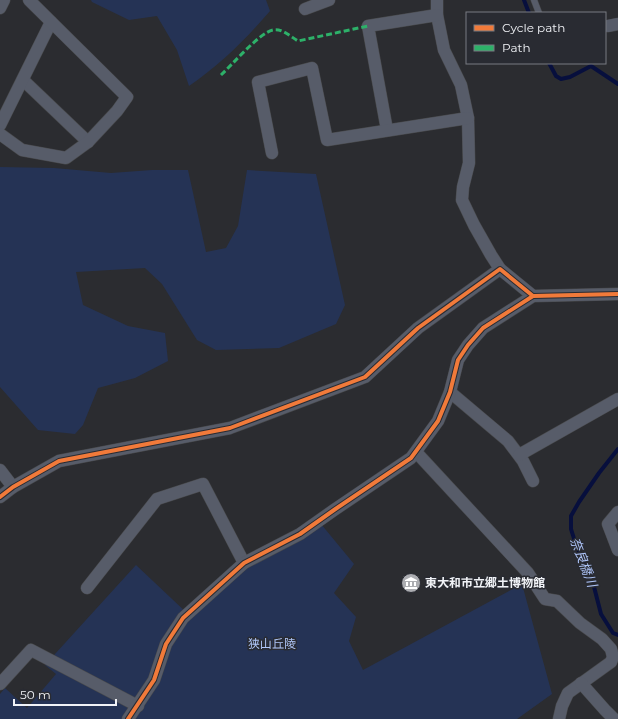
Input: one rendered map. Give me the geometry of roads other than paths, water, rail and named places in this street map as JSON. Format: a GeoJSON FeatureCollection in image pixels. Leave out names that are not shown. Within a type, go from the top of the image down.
{"type":"FeatureCollection","features":[{"type":"Feature","properties":{"kind":"street"},"geometry":{"type":"LineString","coordinates":[[0,8],[4,0]]}},
{"type":"Feature","properties":{"kind":"street"},"geometry":{"type":"LineString","coordinates":[[0,134],[22,150],[66,158],[88,142],[128,97],[29,0]]}},
{"type":"Feature","properties":{"kind":"street"},"geometry":{"type":"LineString","coordinates":[[305,9],[329,0]]}},
{"type":"Feature","properties":{"kind":"street"},"geometry":{"type":"LineString","coordinates":[[437,0],[437,15],[444,50],[461,85],[468,118],[469,163],[463,187],[462,200],[490,255],[500,269],[533,296]]}},
{"type":"Feature","properties":{"kind":"street"},"geometry":{"type":"LineString","coordinates":[[387,130],[368,26],[437,15]]}},
{"type":"Feature","properties":{"kind":"street"},"geometry":{"type":"LineString","coordinates":[[0,125],[51,22]]}},
{"type":"Feature","properties":{"kind":"street"},"geometry":{"type":"LineString","coordinates":[[272,153],[258,82],[312,68],[327,140],[468,118]]}},
{"type":"Feature","properties":{"kind":"street"},"geometry":{"type":"LineString","coordinates":[[23,80],[88,142]]}},
{"type":"Feature","properties":{"kind":"street"},"geometry":{"type":"LineString","coordinates":[[0,497],[13,487],[59,461],[230,428],[365,377],[418,328],[500,269]]}},
{"type":"Feature","properties":{"kind":"street"},"geometry":{"type":"LineString","coordinates":[[128,719],[154,680],[166,644],[183,618],[244,562],[300,534],[411,458],[438,421],[450,392],[458,360],[468,345],[484,328],[533,296],[618,294]]}},
{"type":"Feature","properties":{"kind":"street"},"geometry":{"type":"LineString","coordinates":[[450,392],[508,441],[523,461],[533,481]]}},
{"type":"Feature","properties":{"kind":"street"},"geometry":{"type":"LineString","coordinates":[[518,455],[618,399]]}},
{"type":"Feature","properties":{"kind":"street"},"geometry":{"type":"LineString","coordinates":[[416,452],[528,573],[545,599],[557,601],[580,623],[602,639],[611,649],[613,657],[611,662],[568,693],[562,706],[559,719]]}},
{"type":"Feature","properties":{"kind":"street"},"geometry":{"type":"LineString","coordinates":[[0,470],[13,487]]}},
{"type":"Feature","properties":{"kind":"street"},"geometry":{"type":"LineString","coordinates":[[86,588],[157,499],[203,484],[244,562]]}},
{"type":"Feature","properties":{"kind":"street"},"geometry":{"type":"LineString","coordinates":[[618,512],[608,524],[618,550]]}},
{"type":"Feature","properties":{"kind":"street"},"geometry":{"type":"LineString","coordinates":[[0,684],[31,650],[138,706]]}},
{"type":"Feature","properties":{"kind":"street"},"geometry":{"type":"LineString","coordinates":[[582,683],[614,719]]}},
{"type":"Feature","properties":{"kind":"lane"},"geometry":{"type":"LineString","coordinates":[[534,0],[539,12]]}},
{"type":"Feature","properties":{"kind":"waterway","name":"奈良橋川"},"geometry":{"type":"LineString","coordinates":[[524,0],[529,12]]}},
{"type":"Feature","properties":{"kind":"waterway","name":"奈良橋川"},"geometry":{"type":"LineString","coordinates":[[550,64],[556,76],[561,79],[570,77],[591,66],[618,84]]}},
{"type":"Feature","properties":{"kind":"waterway","name":"奈良橋川"},"geometry":{"type":"LineString","coordinates":[[618,449],[599,473],[571,516],[571,529],[576,545],[592,579],[601,614],[613,633],[618,635]]}},
{"type":"Feature","properties":{"kind":"place","name":"東大和市立郷土博物館"},"geometry":{"type":"Point","coordinates":[411,583]}},
{"type":"Feature","properties":{"kind":"park label","name":"狭山丘陵"},"geometry":{"type":"Point","coordinates":[272,644]}}]}
